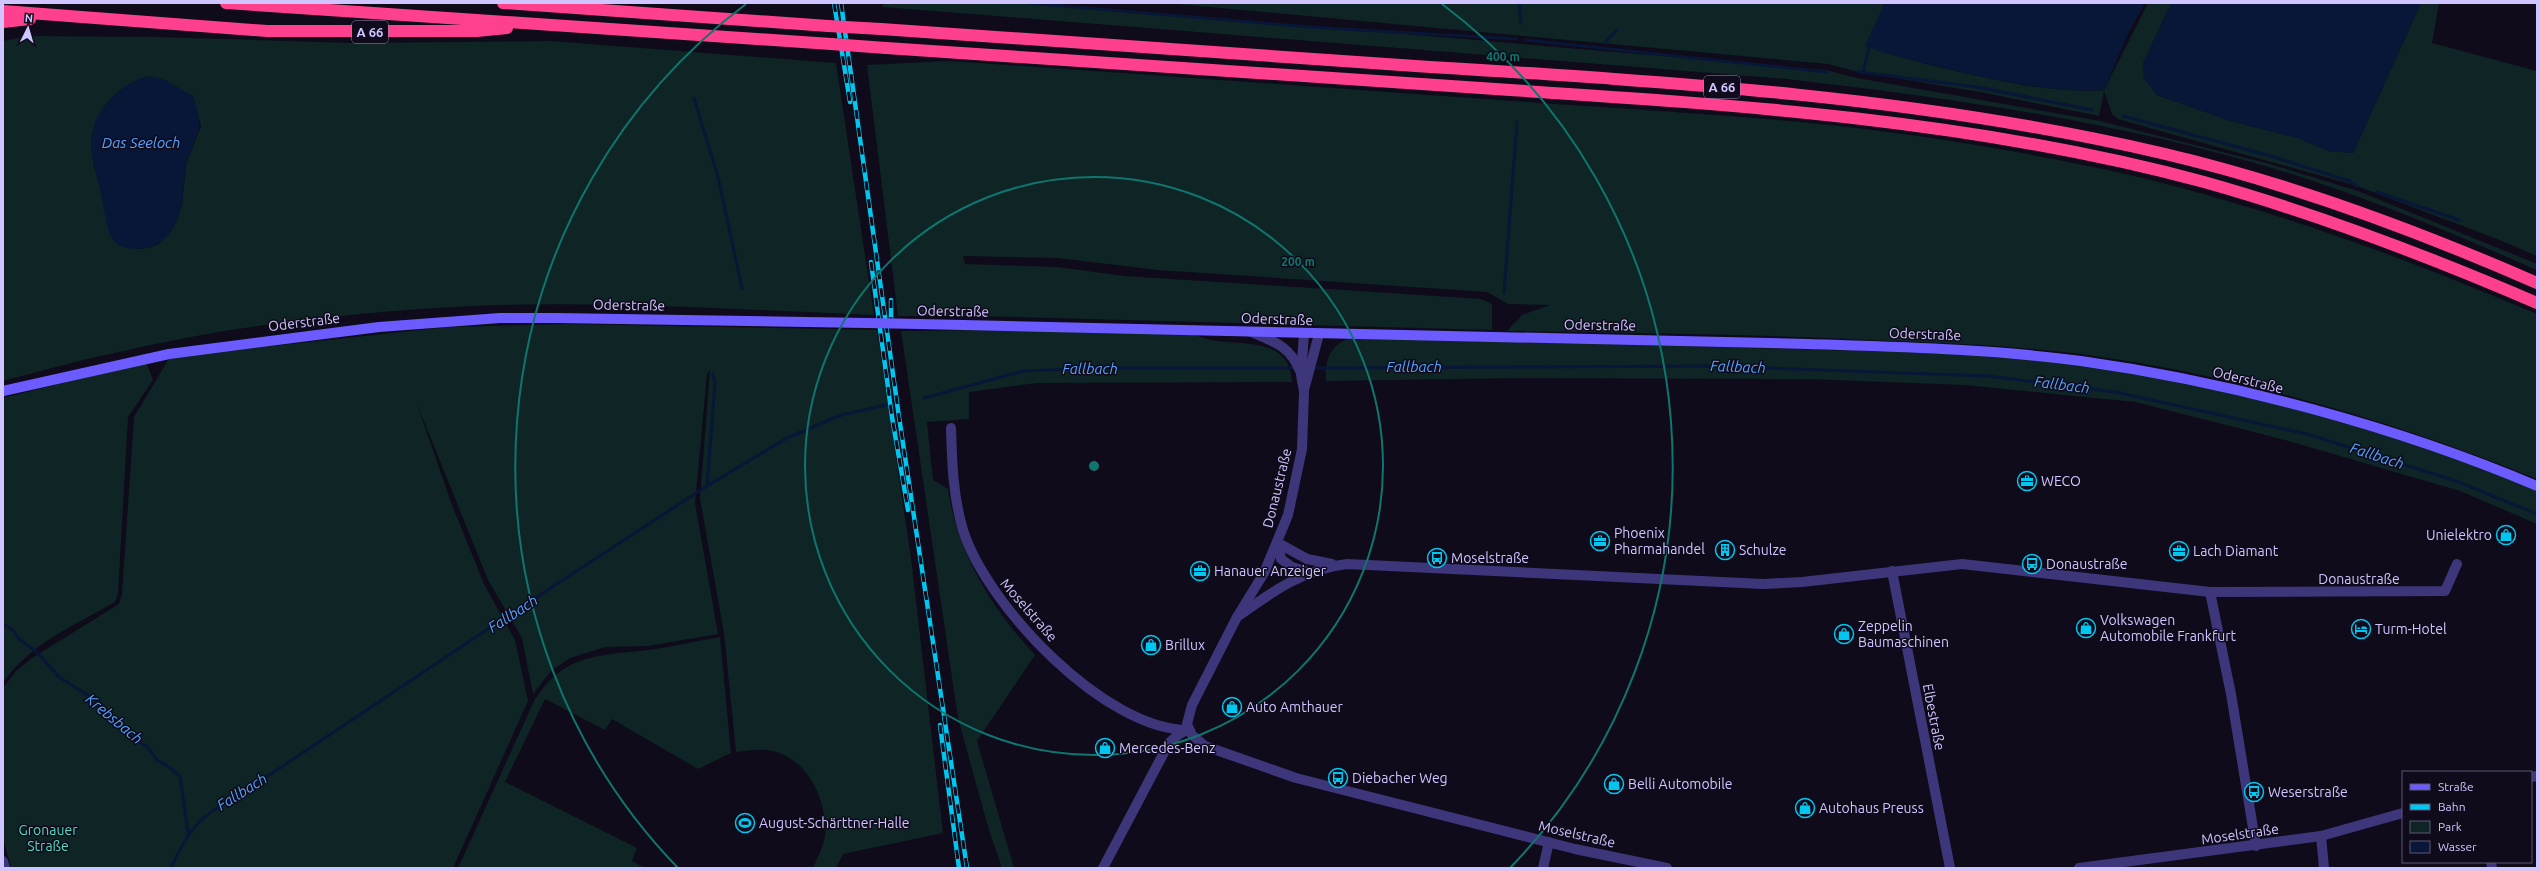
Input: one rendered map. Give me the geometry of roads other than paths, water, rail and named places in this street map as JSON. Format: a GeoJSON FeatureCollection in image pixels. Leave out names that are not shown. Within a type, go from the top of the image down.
{"type":"FeatureCollection","features":[{"type":"Feature","properties":{"kind":"highway","name":"A 66"},"geometry":{"type":"LineString","coordinates":[[226,3],[1646,99],[1866,120],[2020,142],[2187,178],[2298,210],[2452,266],[2537,303]]}},
{"type":"Feature","properties":{"kind":"highway","name":"A 66"},"geometry":{"type":"LineString","coordinates":[[503,3],[1628,79],[1807,95],[1947,113],[2076,135],[2163,154],[2296,190],[2462,250],[2537,283]]}},
{"type":"Feature","properties":{"kind":"highway","name":"A 66"},"geometry":{"type":"LineString","coordinates":[[3,11],[101,19],[309,32],[477,31],[534,24]]}},
{"type":"Feature","properties":{"kind":"highway","name":"A 66"},"geometry":{"type":"LineString","coordinates":[[3,22],[25,19],[101,19]]}},
{"type":"Feature","properties":{"kind":"street","name":"Oderstraße"},"geometry":{"type":"LineString","coordinates":[[3,391],[169,354],[379,327],[500,318],[919,324],[1950,349],[2081,361],[2227,388],[2354,422],[2473,461],[2537,486]]}},
{"type":"Feature","properties":{"kind":"street"},"geometry":{"type":"LineString","coordinates":[[1251,332],[1281,346],[1298,359],[1306,374]]}},
{"type":"Feature","properties":{"kind":"street"},"geometry":{"type":"LineString","coordinates":[[1298,359],[1304,334]]}},
{"type":"Feature","properties":{"kind":"street","name":"Donaustraße"},"geometry":{"type":"LineString","coordinates":[[1308,572],[1292,567],[1281,559],[1278,543],[1288,515],[1300,465],[1306,374],[1314,359],[1319,334]]}},
{"type":"Feature","properties":{"kind":"street","name":"Moselstraße"},"geometry":{"type":"LineString","coordinates":[[951,428],[952,476],[963,531],[988,583],[1005,607],[1034,640],[1068,672],[1106,699],[1149,722],[1167,727],[1188,730],[1197,741],[1205,746],[1274,771],[1549,842],[1667,868]]}},
{"type":"Feature","properties":{"kind":"street"},"geometry":{"type":"LineString","coordinates":[[1103,868],[1169,743],[1178,735],[1188,730],[1187,720],[1192,705],[1237,617],[1264,573],[1278,543]]}},
{"type":"Feature","properties":{"kind":"street","name":"Donaustraße"},"geometry":{"type":"LineString","coordinates":[[1278,543],[1307,559],[1336,565],[1405,566],[1763,584],[1820,580],[1962,564],[2210,592],[2445,591],[2457,564]]}},
{"type":"Feature","properties":{"kind":"street","name":"Donaustraße"},"geometry":{"type":"LineString","coordinates":[[1237,617],[1281,586],[1308,572],[1336,565]]}},
{"type":"Feature","properties":{"kind":"street","name":"Elbestraße"},"geometry":{"type":"LineString","coordinates":[[1892,571],[1950,868]]}},
{"type":"Feature","properties":{"kind":"street"},"geometry":{"type":"LineString","coordinates":[[2210,592],[2231,694],[2256,846]]}},
{"type":"Feature","properties":{"kind":"street","name":"Moselstraße"},"geometry":{"type":"LineString","coordinates":[[2079,868],[2256,846],[2321,836],[2402,813]]}},
{"type":"Feature","properties":{"kind":"street"},"geometry":{"type":"LineString","coordinates":[[2321,836],[2324,868]]}},
{"type":"Feature","properties":{"kind":"street"},"geometry":{"type":"LineString","coordinates":[[1543,868],[1549,842]]}},
{"type":"Feature","properties":{"kind":"street"},"geometry":{"type":"LineString","coordinates":[[3,861],[5,868]]}},
{"type":"Feature","properties":{"kind":"water"},"geometry":{"type":"Polygon","coordinates":[[[1885,3],[2145,3],[2128,34],[2104,90],[2086,91],[2051,89],[1965,73],[1915,61],[1865,46],[1885,3]]]}},
{"type":"Feature","properties":{"kind":"water"},"geometry":{"type":"Polygon","coordinates":[[[2171,3],[2421,3],[2353,153],[2329,151],[2298,138],[2231,121],[2157,95],[2143,76],[2143,64],[2171,3]]]}},
{"type":"Feature","properties":{"kind":"water","name":"Das Seeloch"},"geometry":{"type":"Polygon","coordinates":[[[148,76],[165,80],[193,96],[199,118],[199,130],[186,166],[182,205],[176,223],[165,238],[157,244],[132,249],[123,247],[115,242],[106,222],[93,159],[91,146],[92,134],[95,122],[108,102],[126,86],[148,76]]]}},
{"type":"Feature","properties":{"kind":"waterway"},"geometry":{"type":"LineString","coordinates":[[1028,3],[1309,27],[1517,39]]}},
{"type":"Feature","properties":{"kind":"waterway"},"geometry":{"type":"LineString","coordinates":[[1519,3],[1521,23]]}},
{"type":"Feature","properties":{"kind":"waterway"},"geometry":{"type":"LineString","coordinates":[[1604,43],[1617,30]]}},
{"type":"Feature","properties":{"kind":"waterway"},"geometry":{"type":"LineString","coordinates":[[1526,40],[1827,72]]}},
{"type":"Feature","properties":{"kind":"waterway"},"geometry":{"type":"LineString","coordinates":[[1863,73],[1869,47]]}},
{"type":"Feature","properties":{"kind":"waterway"},"geometry":{"type":"LineString","coordinates":[[1859,72],[1977,87],[2092,110]]}},
{"type":"Feature","properties":{"kind":"waterway"},"geometry":{"type":"LineString","coordinates":[[694,98],[718,177],[742,288]]}},
{"type":"Feature","properties":{"kind":"waterway"},"geometry":{"type":"LineString","coordinates":[[2123,116],[2274,157],[2349,181],[2357,186]]}},
{"type":"Feature","properties":{"kind":"waterway"},"geometry":{"type":"LineString","coordinates":[[1504,293],[1517,122]]}},
{"type":"Feature","properties":{"kind":"waterway"},"geometry":{"type":"LineString","coordinates":[[2377,192],[2459,220]]}},
{"type":"Feature","properties":{"kind":"waterway","name":"Fallbach"},"geometry":{"type":"LineString","coordinates":[[1312,368],[1711,366],[1988,376],[2115,392],[2307,434],[2456,481],[2537,514]]}},
{"type":"Feature","properties":{"kind":"waterway","name":"Fallbach"},"geometry":{"type":"LineString","coordinates":[[924,398],[1023,371],[1104,368],[1297,368]]}},
{"type":"Feature","properties":{"kind":"waterway"},"geometry":{"type":"LineString","coordinates":[[707,486],[715,383],[713,374]]}},
{"type":"Feature","properties":{"kind":"waterway","name":"Fallbach"},"geometry":{"type":"LineString","coordinates":[[171,868],[183,844],[190,834],[197,825],[214,810],[238,796],[500,621],[707,486],[787,438],[841,415],[887,405]]}},
{"type":"Feature","properties":{"kind":"waterway","name":"Krebsbach"},"geometry":{"type":"LineString","coordinates":[[3,624],[13,630],[19,639],[37,652],[59,677],[100,703],[132,738],[148,747],[157,760],[180,776],[188,833]]}},
{"type":"Feature","properties":{"kind":"railway"},"geometry":{"type":"LineString","coordinates":[[834,3],[850,102]]}},
{"type":"Feature","properties":{"kind":"railway"},"geometry":{"type":"LineString","coordinates":[[841,3],[899,417],[967,868]]}},
{"type":"Feature","properties":{"kind":"railway"},"geometry":{"type":"LineString","coordinates":[[871,262],[892,417],[908,510]]}},
{"type":"Feature","properties":{"kind":"railway"},"geometry":{"type":"LineString","coordinates":[[891,300],[891,326]]}},
{"type":"Feature","properties":{"kind":"railway"},"geometry":{"type":"LineString","coordinates":[[940,725],[959,868]]}},
{"type":"Feature","properties":{"kind":"place","name":"WECO"},"geometry":{"type":"Point","coordinates":[2027,481]}},
{"type":"Feature","properties":{"kind":"place","name":"Unielektro"},"geometry":{"type":"Point","coordinates":[2506,535]}},
{"type":"Feature","properties":{"kind":"place","name":"Phoenix Pharmahandel"},"geometry":{"type":"Point","coordinates":[1600,541]}},
{"type":"Feature","properties":{"kind":"place","name":"Schulze"},"geometry":{"type":"Point","coordinates":[1725,550]}},
{"type":"Feature","properties":{"kind":"place","name":"Lach Diamant"},"geometry":{"type":"Point","coordinates":[2179,551]}},
{"type":"Feature","properties":{"kind":"place","name":"Moselstraße"},"geometry":{"type":"Point","coordinates":[1437,558]}},
{"type":"Feature","properties":{"kind":"place","name":"Donaustraße"},"geometry":{"type":"Point","coordinates":[2032,564]}},
{"type":"Feature","properties":{"kind":"place","name":"Hanauer Anzeiger"},"geometry":{"type":"Point","coordinates":[1200,571]}},
{"type":"Feature","properties":{"kind":"place","name":"Volkswagen Automobile Frankfurt"},"geometry":{"type":"Point","coordinates":[2086,628]}},
{"type":"Feature","properties":{"kind":"place","name":"Turm-Hotel"},"geometry":{"type":"Point","coordinates":[2361,629]}},
{"type":"Feature","properties":{"kind":"place","name":"Zeppelin Baumaschinen"},"geometry":{"type":"Point","coordinates":[1844,634]}},
{"type":"Feature","properties":{"kind":"place","name":"Brillux"},"geometry":{"type":"Point","coordinates":[1151,645]}},
{"type":"Feature","properties":{"kind":"place","name":"Auto Amthauer"},"geometry":{"type":"Point","coordinates":[1232,707]}},
{"type":"Feature","properties":{"kind":"place","name":"Mercedes-Benz"},"geometry":{"type":"Point","coordinates":[1105,748]}},
{"type":"Feature","properties":{"kind":"place","name":"Diebacher Weg"},"geometry":{"type":"Point","coordinates":[1338,778]}},
{"type":"Feature","properties":{"kind":"place","name":"Belli Automobile"},"geometry":{"type":"Point","coordinates":[1614,784]}},
{"type":"Feature","properties":{"kind":"place","name":"Weserstraße"},"geometry":{"type":"Point","coordinates":[2254,792]}},
{"type":"Feature","properties":{"kind":"place","name":"Autohaus Preuss"},"geometry":{"type":"Point","coordinates":[1805,808]}},
{"type":"Feature","properties":{"kind":"place","name":"August-Schärttner-Halle"},"geometry":{"type":"Point","coordinates":[745,823]}},
{"type":"Feature","properties":{"kind":"park label","name":"Gronauer Straße"},"geometry":{"type":"Point","coordinates":[48,838]}}]}
